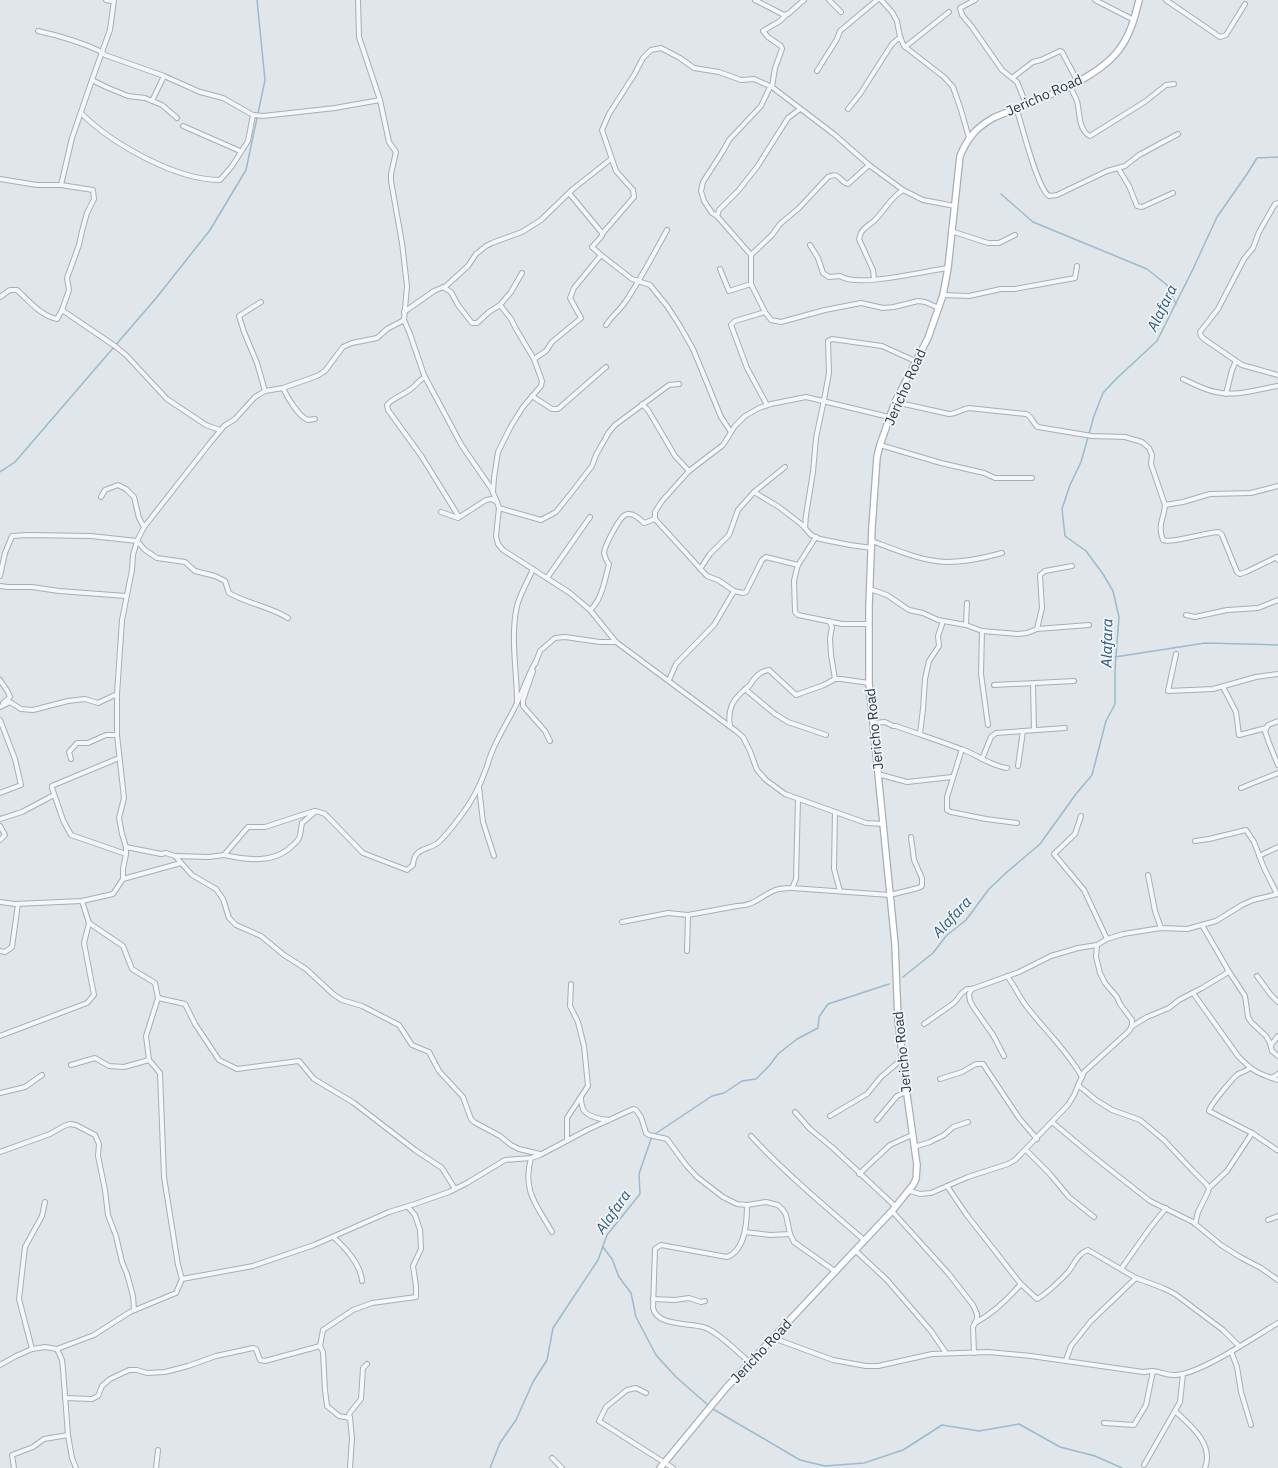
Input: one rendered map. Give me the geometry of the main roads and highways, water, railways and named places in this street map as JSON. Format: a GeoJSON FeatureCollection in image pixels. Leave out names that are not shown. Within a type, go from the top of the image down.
{"type":"FeatureCollection","features":[{"type":"Feature","properties":{"kind":"waterway"},"geometry":{"type":"LineString","coordinates":[[0,472],[15,462],[157,297],[210,230],[246,170],[265,80],[257,0]]}},
{"type":"Feature","properties":{"kind":"waterway","name":"Alafara"},"geometry":{"type":"LineString","coordinates":[[903,977],[933,953],[946,936],[966,920],[989,889],[1040,844],[1076,794],[1092,775],[1106,721],[1115,704],[1115,670],[1119,617],[1113,591],[1103,574],[1086,551],[1065,536],[1062,509],[1070,485],[1081,462],[1094,416],[1103,393],[1157,341],[1217,217],[1257,158],[1278,157]]}},
{"type":"Feature","properties":{"kind":"waterway"},"geometry":{"type":"LineString","coordinates":[[1001,194],[1033,222],[1147,269],[1167,285],[1176,304]]}},
{"type":"Feature","properties":{"kind":"waterway"},"geometry":{"type":"LineString","coordinates":[[1115,657],[1205,643],[1278,645]]}},
{"type":"Feature","properties":{"kind":"waterway","name":"Alafara"},"geometry":{"type":"LineString","coordinates":[[490,1468],[500,1443],[516,1420],[533,1382],[547,1360],[553,1328],[598,1260],[607,1235],[640,1194],[639,1174],[652,1136],[712,1096],[724,1093],[742,1081],[756,1079],[778,1054],[797,1039],[818,1028],[819,1017],[828,1004],[889,984]]}},
{"type":"Feature","properties":{"kind":"waterway"},"geometry":{"type":"LineString","coordinates":[[603,1247],[612,1259],[619,1277],[631,1293],[636,1317],[656,1355],[676,1377],[708,1405]]}},
{"type":"Feature","properties":{"kind":"waterway"},"geometry":{"type":"LineString","coordinates":[[713,1409],[800,1460],[825,1466],[864,1463],[903,1450],[942,1425],[979,1431],[1019,1424],[1060,1447],[1095,1456],[1122,1468]]}}]}
